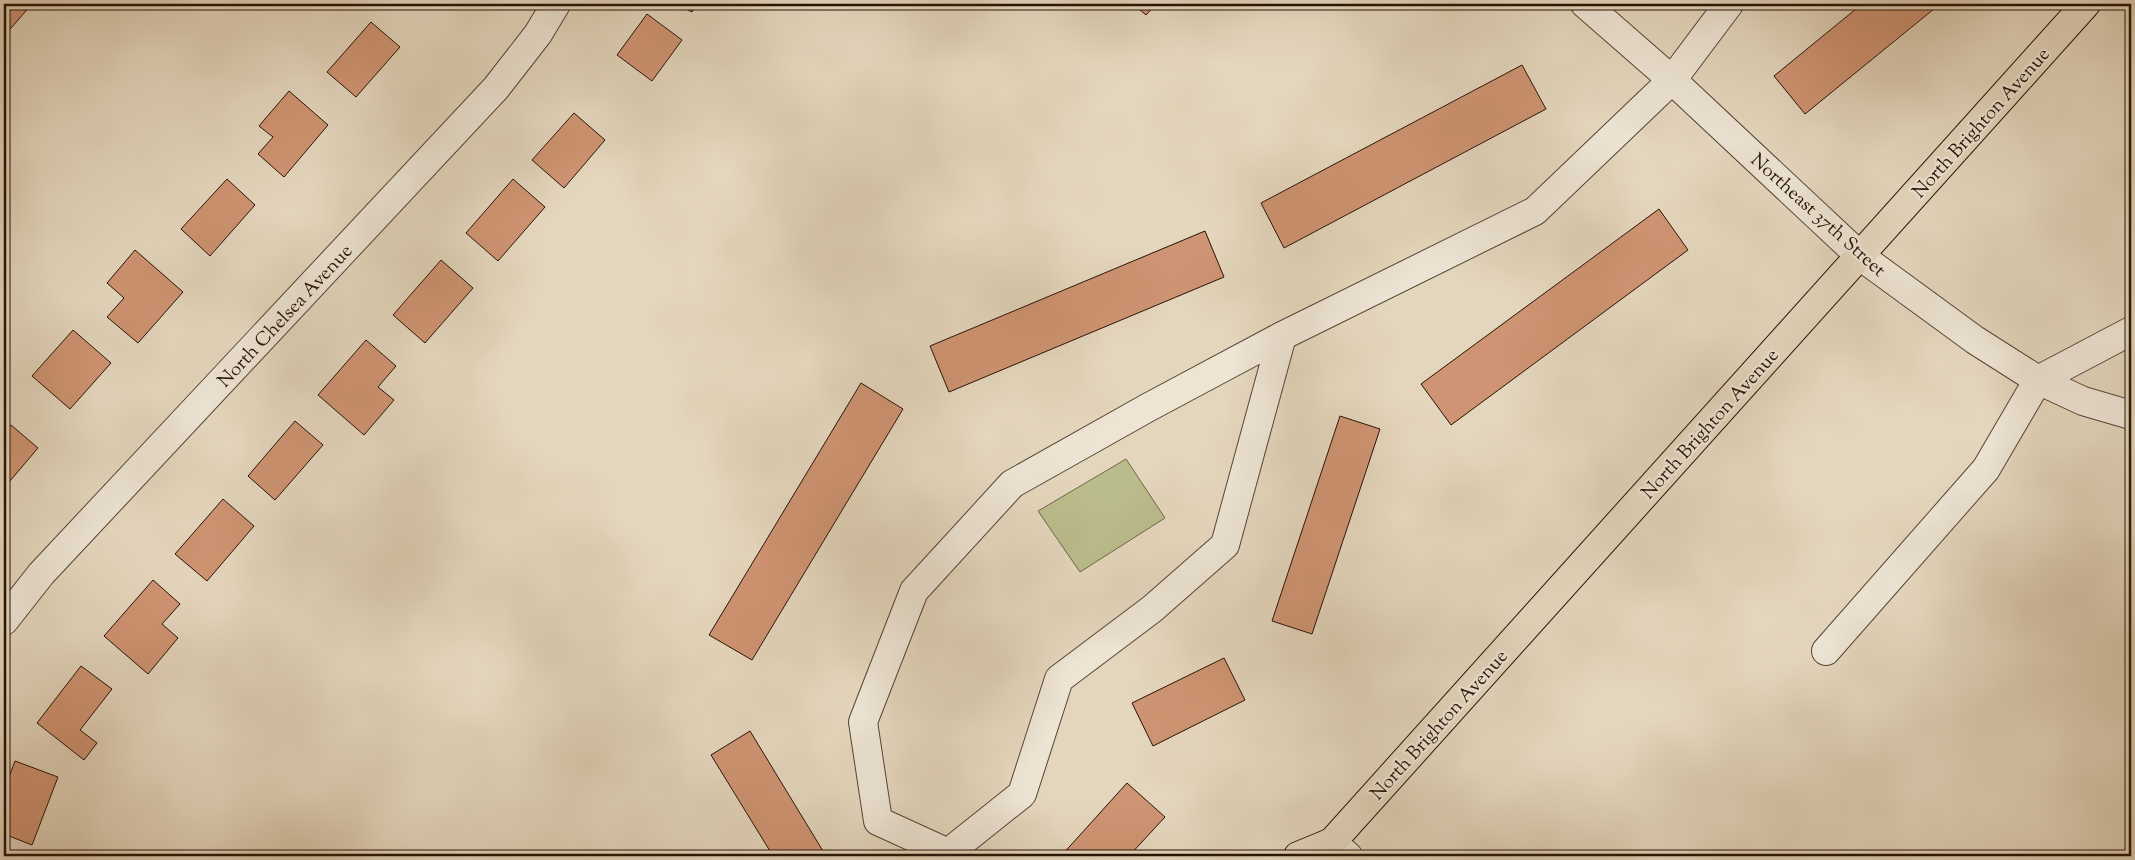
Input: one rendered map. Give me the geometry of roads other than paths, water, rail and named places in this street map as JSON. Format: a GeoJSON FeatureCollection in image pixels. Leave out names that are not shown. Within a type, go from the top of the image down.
{"type":"FeatureCollection","features":[{"type":"Feature","properties":{"kind":"main road","name":"North Brighton Avenue"},"geometry":{"type":"LineString","coordinates":[[1298,856],[1336,851],[1860,256],[2086,4]]}},
{"type":"Feature","properties":{"kind":"street","name":"North Chelsea Avenue"},"geometry":{"type":"LineString","coordinates":[[4,621],[41,574],[496,88],[538,34],[556,4]]}},
{"type":"Feature","properties":{"kind":"street","name":"Northeast 37th Street"},"geometry":{"type":"LineString","coordinates":[[1585,4],[1672,80],[1860,256],[1974,340],[2038,380],[2083,401],[2131,415]]}},
{"type":"Feature","properties":{"kind":"street"},"geometry":{"type":"LineString","coordinates":[[1282,336],[1225,545],[1152,608],[1059,679],[1022,794],[948,853],[878,821],[863,722],[914,591],[1012,484],[1149,407],[1282,336],[1535,211],[1672,80],[1729,4]]}},
{"type":"Feature","properties":{"kind":"street"},"geometry":{"type":"LineString","coordinates":[[1826,651],[1986,469],[2038,380],[2131,331]]}}]}
